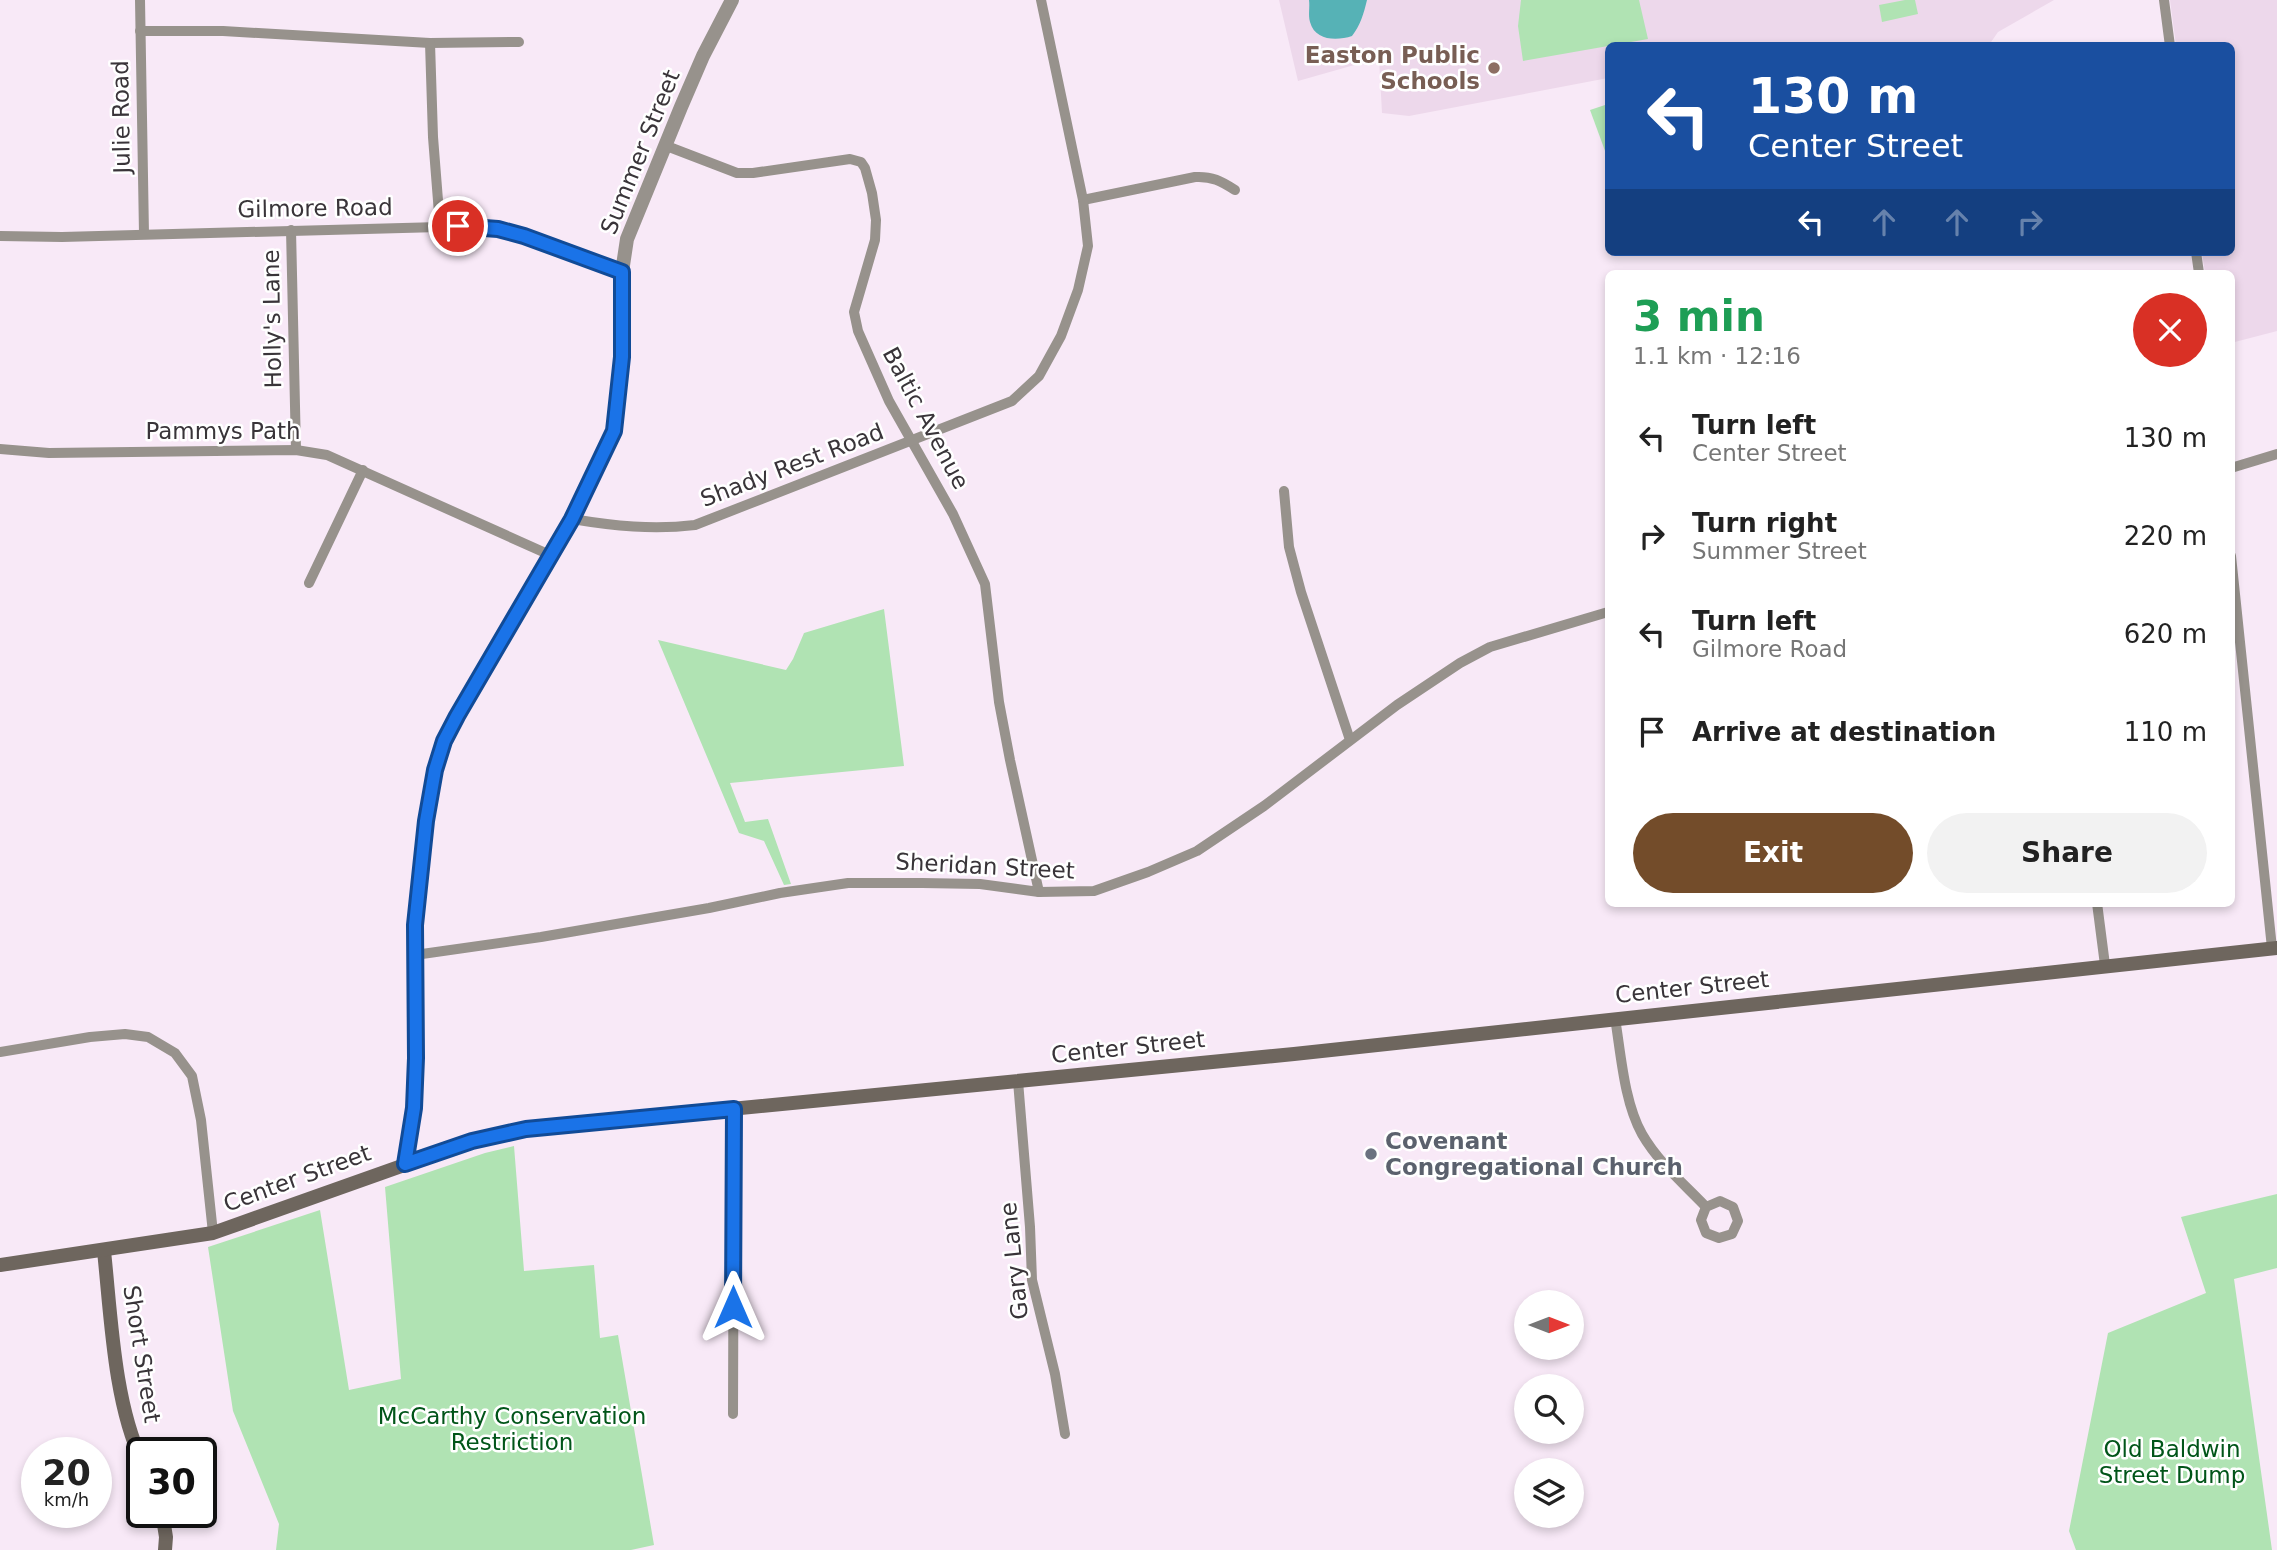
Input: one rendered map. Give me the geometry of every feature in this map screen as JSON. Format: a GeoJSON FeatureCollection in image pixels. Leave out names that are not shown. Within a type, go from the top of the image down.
{"type":"FeatureCollection","features":[{"type":"Feature","properties":{"kind":"main road","name":"Center Street"},"geometry":{"type":"LineString","coordinates":[[0,1265],[214,1233],[472,1141],[517,1131],[1294,1054],[2274,948]]}},
{"type":"Feature","properties":{"kind":"main road","name":"Short Street"},"geometry":{"type":"LineString","coordinates":[[104,1251],[124,1411],[131,1437]]}},
{"type":"Feature","properties":{"kind":"main road"},"geometry":{"type":"LineString","coordinates":[[165,1528],[165,1550]]}},
{"type":"Feature","properties":{"kind":"street","name":"Julie Road"},"geometry":{"type":"LineString","coordinates":[[140,0],[144,234]]}},
{"type":"Feature","properties":{"kind":"street","name":"Summer Street"},"geometry":{"type":"LineString","coordinates":[[405,1164],[414,1108],[415,925],[426,821],[435,770],[457,716],[572,519],[614,431],[621,371],[622,272],[627,239],[703,56],[732,0]]}},
{"type":"Feature","properties":{"kind":"street","name":"Shady Rest Road"},"geometry":{"type":"LineString","coordinates":[[572,519],[635,528],[695,525],[1012,401],[1039,376],[1060,336],[1078,290],[1088,246],[1083,200],[1041,0]]}},
{"type":"Feature","properties":{"kind":"street"},"geometry":{"type":"LineString","coordinates":[[2164,0],[2169,42]]}},
{"type":"Feature","properties":{"kind":"street"},"geometry":{"type":"LineString","coordinates":[[140,31],[236,32],[430,43],[519,42]]}},
{"type":"Feature","properties":{"kind":"street"},"geometry":{"type":"LineString","coordinates":[[430,43],[433,137],[440,226]]}},
{"type":"Feature","properties":{"kind":"street","name":"Baltic Avenue"},"geometry":{"type":"LineString","coordinates":[[664,145],[737,173],[850,159],[861,162],[865,169],[876,219],[875,240],[855,312],[858,331],[910,441],[953,514],[985,584],[999,702],[1039,892]]}},
{"type":"Feature","properties":{"kind":"street"},"geometry":{"type":"LineString","coordinates":[[1083,200],[1208,176],[1235,190]]}},
{"type":"Feature","properties":{"kind":"street","name":"Gilmore Road"},"geometry":{"type":"LineString","coordinates":[[0,236],[62,237],[477,226],[524,236],[622,272]]}},
{"type":"Feature","properties":{"kind":"street","name":"Holly's Lane"},"geometry":{"type":"LineString","coordinates":[[291,230],[296,450]]}},
{"type":"Feature","properties":{"kind":"street","name":"Pammys Path"},"geometry":{"type":"LineString","coordinates":[[0,449],[49,453],[296,450],[327,454],[551,555]]}},
{"type":"Feature","properties":{"kind":"street"},"geometry":{"type":"LineString","coordinates":[[2235,467],[2277,454]]}},
{"type":"Feature","properties":{"kind":"street"},"geometry":{"type":"LineString","coordinates":[[309,583],[363,470]]}},
{"type":"Feature","properties":{"kind":"street"},"geometry":{"type":"LineString","coordinates":[[1284,491],[1292,558],[1350,740]]}},
{"type":"Feature","properties":{"kind":"street"},"geometry":{"type":"LineString","coordinates":[[2235,592],[2274,948]]}},
{"type":"Feature","properties":{"kind":"street","name":"Sheridan Street"},"geometry":{"type":"LineString","coordinates":[[415,956],[541,937],[848,883],[884,881],[980,884],[1039,892],[1094,891],[1197,851],[1264,806],[1397,705],[1460,663],[1490,647],[1605,613]]}},
{"type":"Feature","properties":{"kind":"street"},"geometry":{"type":"LineString","coordinates":[[2098,907],[2105,965]]}},
{"type":"Feature","properties":{"kind":"street"},"geometry":{"type":"LineString","coordinates":[[1615,1018],[1629,1099],[1640,1131],[1659,1158],[1706,1207]]}},
{"type":"Feature","properties":{"kind":"street"},"geometry":{"type":"LineString","coordinates":[[0,1052],[125,1034],[148,1037],[175,1053],[191,1076],[194,1087],[201,1120],[214,1233]]}},
{"type":"Feature","properties":{"kind":"street","name":"Gary Lane"},"geometry":{"type":"LineString","coordinates":[[1018,1081],[1032,1279],[1055,1374],[1065,1434]]}},
{"type":"Feature","properties":{"kind":"street"},"geometry":{"type":"LineString","coordinates":[[733,1414],[734,1109]]}},
{"type":"Feature","properties":{"kind":"shaded area","name":"Easton Public Schools"},"geometry":{"type":"Polygon","coordinates":[[[1279,0],[2054,0],[1998,32],[1991,42],[1605,42],[1605,79],[1409,116],[1382,113],[1379,58],[1298,81],[1279,0]]]}},
{"type":"Feature","properties":{"kind":"shaded area"},"geometry":{"type":"Polygon","coordinates":[[[2170,0],[2277,0],[2277,331],[2235,342],[2235,270],[2205,270],[2203,256],[2235,256],[2235,42],[2176,42],[2170,0]]]}},
{"type":"Feature","properties":{"kind":"green space"},"geometry":{"type":"Polygon","coordinates":[[[1521,0],[1639,0],[1648,39],[1605,42],[1605,47],[1523,61],[1518,26],[1521,0]]]}},
{"type":"Feature","properties":{"kind":"green space"},"geometry":{"type":"Polygon","coordinates":[[[1915,0],[1918,14],[1882,22],[1879,5],[1915,0]]]}},
{"type":"Feature","properties":{"kind":"green space"},"geometry":{"type":"Polygon","coordinates":[[[1605,105],[1605,151],[1590,110],[1605,105]]]}},
{"type":"Feature","properties":{"kind":"green space"},"geometry":{"type":"Polygon","coordinates":[[[884,609],[904,766],[730,783],[745,822],[768,819],[791,884],[784,885],[764,841],[739,833],[658,640],[786,670],[804,633],[884,609]]]}},
{"type":"Feature","properties":{"kind":"green space","name":"McCarthy Conservation Restriction"},"geometry":{"type":"Polygon","coordinates":[[[514,1146],[524,1271],[594,1265],[600,1338],[618,1335],[654,1545],[631,1550],[276,1550],[279,1524],[233,1411],[208,1247],[320,1210],[349,1390],[401,1379],[385,1187],[485,1153],[514,1146]]]}},
{"type":"Feature","properties":{"kind":"green space","name":"Old Baldwin Street Dump"},"geometry":{"type":"Polygon","coordinates":[[[2277,1194],[2277,1268],[2234,1279],[2272,1550],[2076,1550],[2069,1531],[2108,1333],[2206,1293],[2181,1217],[2277,1194]]]}},
{"type":"Feature","properties":{"kind":"water"},"geometry":{"type":"Polygon","coordinates":[[[1309,0],[1367,0],[1352,36],[1333,39],[1322,36],[1313,28],[1309,19],[1309,0]]]}},
{"type":"Feature","properties":{"kind":"place","name":"Easton Public Schools"},"geometry":{"type":"Point","coordinates":[1494,68]}},
{"type":"Feature","properties":{"kind":"place","name":"Covenant Congregational Church"},"geometry":{"type":"Point","coordinates":[1371,1154]}},
{"type":"Feature","properties":{"kind":"route"},"geometry":{"type":"LineString","coordinates":[[458,226],[498,229],[524,236],[622,272],[620,384],[614,431],[600,463],[572,519],[457,716],[444,741],[435,770],[426,821],[415,925],[414,1108],[405,1164],[472,1141],[526,1129],[734,1109],[733,1307]]}}]}
